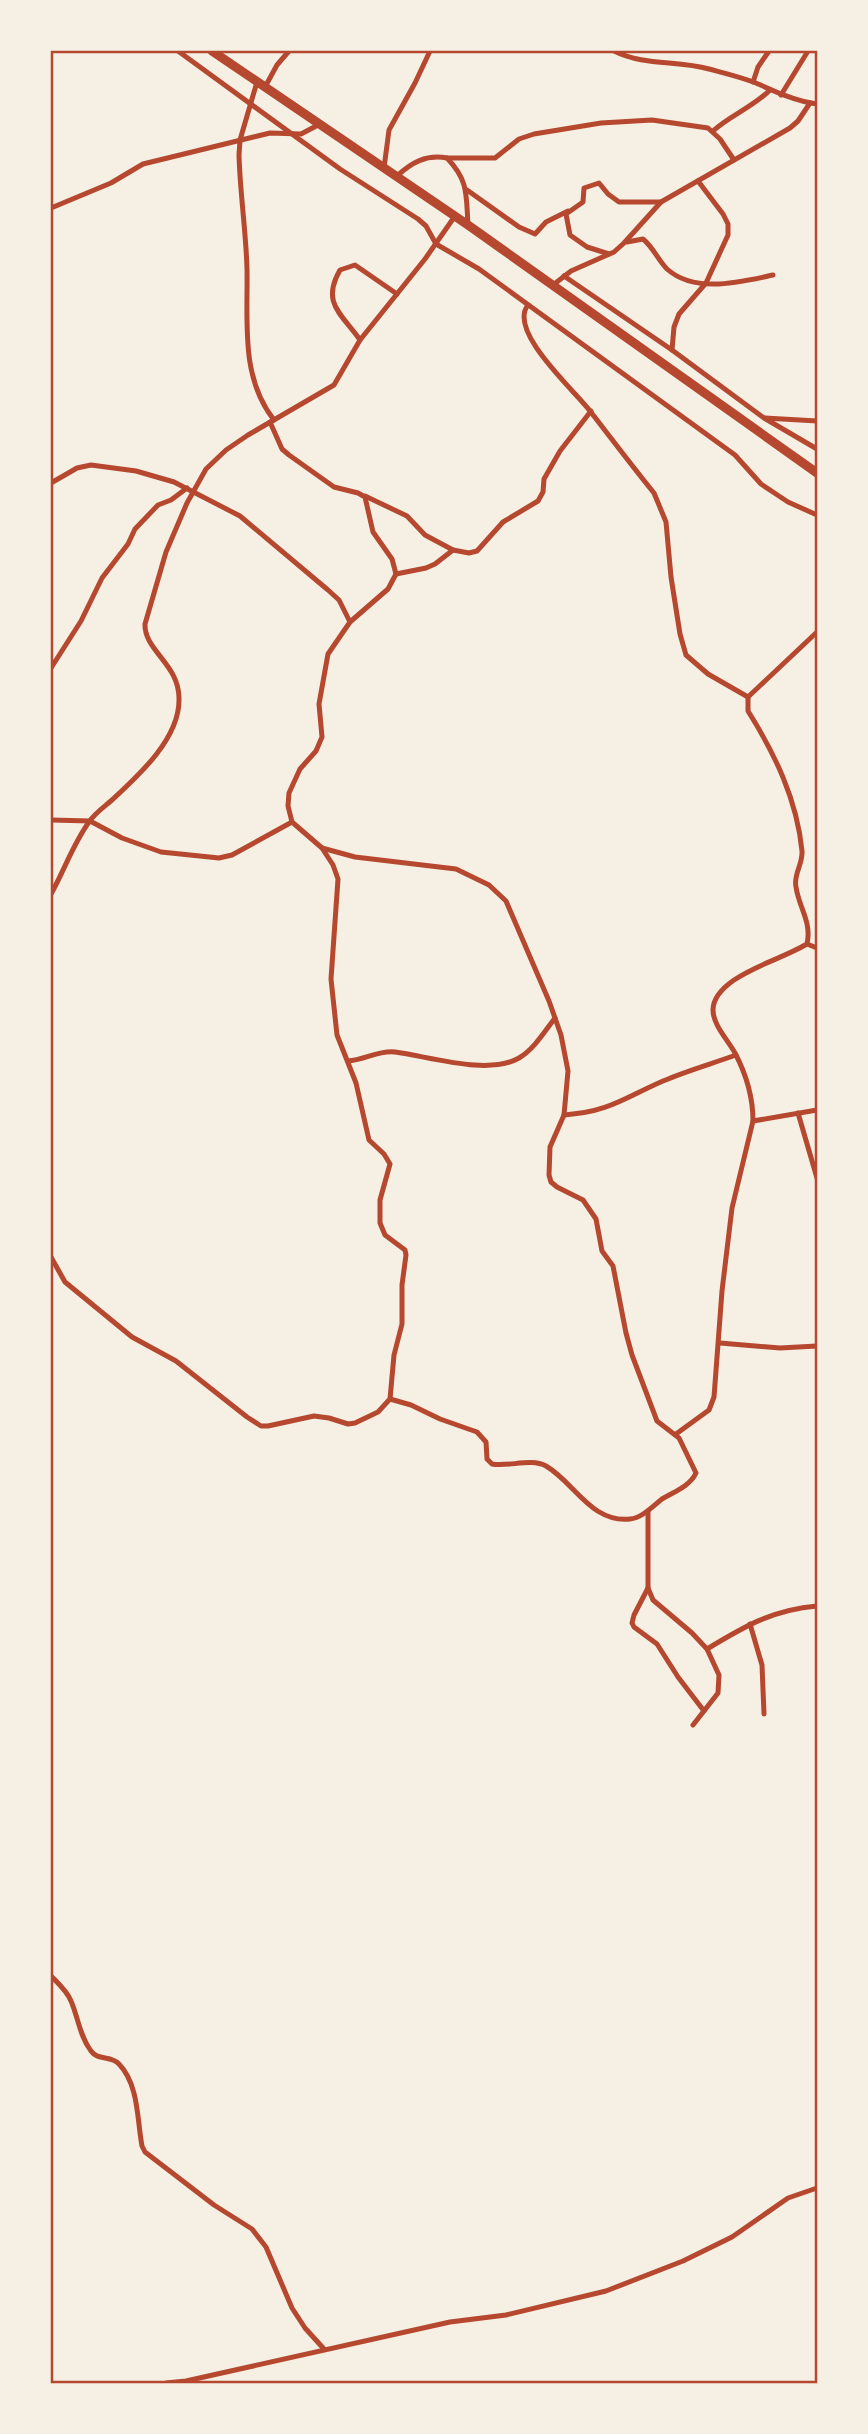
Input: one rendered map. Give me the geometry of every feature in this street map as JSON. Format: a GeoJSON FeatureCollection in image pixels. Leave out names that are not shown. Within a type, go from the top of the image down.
{"type":"FeatureCollection","features":[{"type":"Feature","properties":{"kind":"highway"},"geometry":{"type":"LineString","coordinates":[[212,51],[468,225],[817,472]]}},
{"type":"Feature","properties":{"kind":"street"},"geometry":{"type":"LineString","coordinates":[[178,51],[340,169],[418,219],[426,226],[436,244],[468,261],[735,455],[761,484],[788,502],[817,515]]}},
{"type":"Feature","properties":{"kind":"street"},"geometry":{"type":"LineString","coordinates":[[289,51],[261,85],[251,105],[240,140],[247,270],[245,334],[259,399],[272,421],[282,449],[334,488],[362,494],[407,516],[425,535],[453,550],[469,553],[477,551],[503,522],[538,501],[543,492],[544,479],[560,451],[591,411]]}},
{"type":"Feature","properties":{"kind":"street"},"geometry":{"type":"LineString","coordinates":[[384,168],[388,130],[408,98],[430,51]]}},
{"type":"Feature","properties":{"kind":"street"},"geometry":{"type":"LineString","coordinates":[[617,51],[638,61],[680,62],[699,66],[754,82],[781,95],[817,104]]}},
{"type":"Feature","properties":{"kind":"street"},"geometry":{"type":"LineString","coordinates":[[754,82],[758,67],[769,51]]}},
{"type":"Feature","properties":{"kind":"street"},"geometry":{"type":"LineString","coordinates":[[781,95],[808,51]]}},
{"type":"Feature","properties":{"kind":"street"},"geometry":{"type":"LineString","coordinates":[[713,131],[732,116],[756,103],[770,90]]}},
{"type":"Feature","properties":{"kind":"street"},"geometry":{"type":"LineString","coordinates":[[553,285],[564,275],[609,254],[624,243],[661,202],[790,128],[810,103]]}},
{"type":"Feature","properties":{"kind":"street"},"geometry":{"type":"LineString","coordinates":[[397,176],[420,160],[438,156],[495,158],[519,139],[601,123],[652,120],[713,131],[734,160]]}},
{"type":"Feature","properties":{"kind":"street"},"geometry":{"type":"LineString","coordinates":[[51,208],[111,183],[143,164],[279,132],[295,135],[320,124]]}},
{"type":"Feature","properties":{"kind":"street"},"geometry":{"type":"LineString","coordinates":[[447,158],[459,173],[467,190],[468,225]]}},
{"type":"Feature","properties":{"kind":"street"},"geometry":{"type":"LineString","coordinates":[[673,350],[674,327],[679,314],[706,283],[728,235],[728,224],[698,181]]}},
{"type":"Feature","properties":{"kind":"street"},"geometry":{"type":"LineString","coordinates":[[467,190],[535,234],[546,222],[583,202],[584,188],[598,183],[619,202],[661,202]]}},
{"type":"Feature","properties":{"kind":"street"},"geometry":{"type":"LineString","coordinates":[[569,211],[566,220],[570,235],[587,247],[609,254]]}},
{"type":"Feature","properties":{"kind":"street"},"geometry":{"type":"LineString","coordinates":[[51,668],[81,621],[102,578],[128,544],[135,529],[158,505],[190,489],[214,461],[248,435],[334,385],[360,340],[455,216]]}},
{"type":"Feature","properties":{"kind":"street"},"geometry":{"type":"LineString","coordinates":[[624,243],[643,239],[660,261],[685,280],[718,284],[773,275]]}},
{"type":"Feature","properties":{"kind":"street"},"geometry":{"type":"LineString","coordinates":[[360,340],[331,298],[331,288],[340,270],[355,265],[397,294]]}},
{"type":"Feature","properties":{"kind":"street"},"geometry":{"type":"LineString","coordinates":[[564,275],[673,350],[764,418],[817,449]]}},
{"type":"Feature","properties":{"kind":"street"},"geometry":{"type":"LineString","coordinates":[[528,305],[523,314],[530,337],[550,366],[591,411],[661,506],[666,522],[680,634],[686,655],[708,674],[748,696]]}},
{"type":"Feature","properties":{"kind":"street"},"geometry":{"type":"LineString","coordinates":[[764,418],[817,421]]}},
{"type":"Feature","properties":{"kind":"street"},"geometry":{"type":"LineString","coordinates":[[51,483],[77,467],[91,465],[150,474],[190,489],[240,516],[339,600],[350,622]]}},
{"type":"Feature","properties":{"kind":"street"},"geometry":{"type":"LineString","coordinates":[[51,894],[90,821],[149,762],[171,731],[177,715],[180,701],[178,686],[169,665],[144,634],[166,552],[190,489]]}},
{"type":"Feature","properties":{"kind":"street"},"geometry":{"type":"LineString","coordinates":[[51,1257],[65,1282],[79,1295],[132,1337],[176,1361],[247,1418],[261,1426],[314,1416],[348,1424],[355,1423],[378,1412],[390,1399],[394,1355],[401,1324],[406,1255],[405,1250],[385,1235],[380,1223],[380,1200],[390,1164],[369,1140],[356,1083],[337,1035],[331,979],[338,879],[322,848],[292,822],[288,806],[289,793],[300,769],[321,744],[319,704],[328,654],[338,636],[388,589],[396,574],[392,559],[373,532],[362,494]]}},
{"type":"Feature","properties":{"kind":"street"},"geometry":{"type":"LineString","coordinates":[[396,574],[426,568],[453,550]]}},
{"type":"Feature","properties":{"kind":"street"},"geometry":{"type":"LineString","coordinates":[[807,944],[807,916],[795,885],[802,851],[792,798],[748,711],[748,696],[817,632]]}},
{"type":"Feature","properties":{"kind":"street"},"geometry":{"type":"LineString","coordinates":[[51,820],[90,821],[129,841],[161,852],[219,858],[232,855],[292,822]]}},
{"type":"Feature","properties":{"kind":"street"},"geometry":{"type":"LineString","coordinates":[[322,848],[355,857],[456,869],[489,885],[506,901],[555,1018],[568,1071],[564,1115],[550,1147],[551,1182],[583,1200],[596,1219],[602,1251],[613,1266],[625,1333],[657,1421],[676,1434],[696,1473],[689,1483],[648,1511],[631,1519],[600,1512],[588,1505],[546,1466],[534,1463],[492,1464],[487,1460],[486,1442],[477,1432],[390,1399]]}},
{"type":"Feature","properties":{"kind":"street"},"geometry":{"type":"LineString","coordinates":[[676,1434],[709,1409],[714,1397],[730,1218],[752,1121],[753,1109],[748,1086],[736,1055],[714,1018],[715,1001],[720,992],[755,966],[807,944],[817,948]]}},
{"type":"Feature","properties":{"kind":"street"},"geometry":{"type":"LineString","coordinates":[[348,1061],[394,1051],[457,1063],[510,1062],[529,1050],[555,1018]]}},
{"type":"Feature","properties":{"kind":"street"},"geometry":{"type":"LineString","coordinates":[[564,1115],[595,1112],[610,1107],[665,1080],[736,1055]]}},
{"type":"Feature","properties":{"kind":"street"},"geometry":{"type":"LineString","coordinates":[[752,1121],[817,1110]]}},
{"type":"Feature","properties":{"kind":"street"},"geometry":{"type":"LineString","coordinates":[[798,1113],[817,1178]]}},
{"type":"Feature","properties":{"kind":"street"},"geometry":{"type":"LineString","coordinates":[[720,1343],[780,1348],[817,1346]]}},
{"type":"Feature","properties":{"kind":"street"},"geometry":{"type":"LineString","coordinates":[[648,1511],[648,1588],[653,1600],[707,1649],[714,1662],[720,1685],[719,1693],[693,1725]]}},
{"type":"Feature","properties":{"kind":"street"},"geometry":{"type":"LineString","coordinates":[[648,1588],[632,1623],[657,1644],[704,1711]]}},
{"type":"Feature","properties":{"kind":"street"},"geometry":{"type":"LineString","coordinates":[[707,1649],[750,1624],[778,1612],[817,1606]]}},
{"type":"Feature","properties":{"kind":"street"},"geometry":{"type":"LineString","coordinates":[[750,1624],[762,1665],[764,1714]]}},
{"type":"Feature","properties":{"kind":"street"},"geometry":{"type":"LineString","coordinates":[[51,1976],[70,1998],[90,2050],[100,2057],[117,2062],[127,2075],[135,2097],[140,2138],[145,2152],[214,2205],[252,2229],[266,2247],[292,2308],[324,2349]]}},
{"type":"Feature","properties":{"kind":"street"},"geometry":{"type":"LineString","coordinates":[[166,2383],[187,2382],[324,2349],[450,2322],[506,2315],[606,2291],[683,2262],[732,2237],[788,2198],[817,2188]]}}]}
